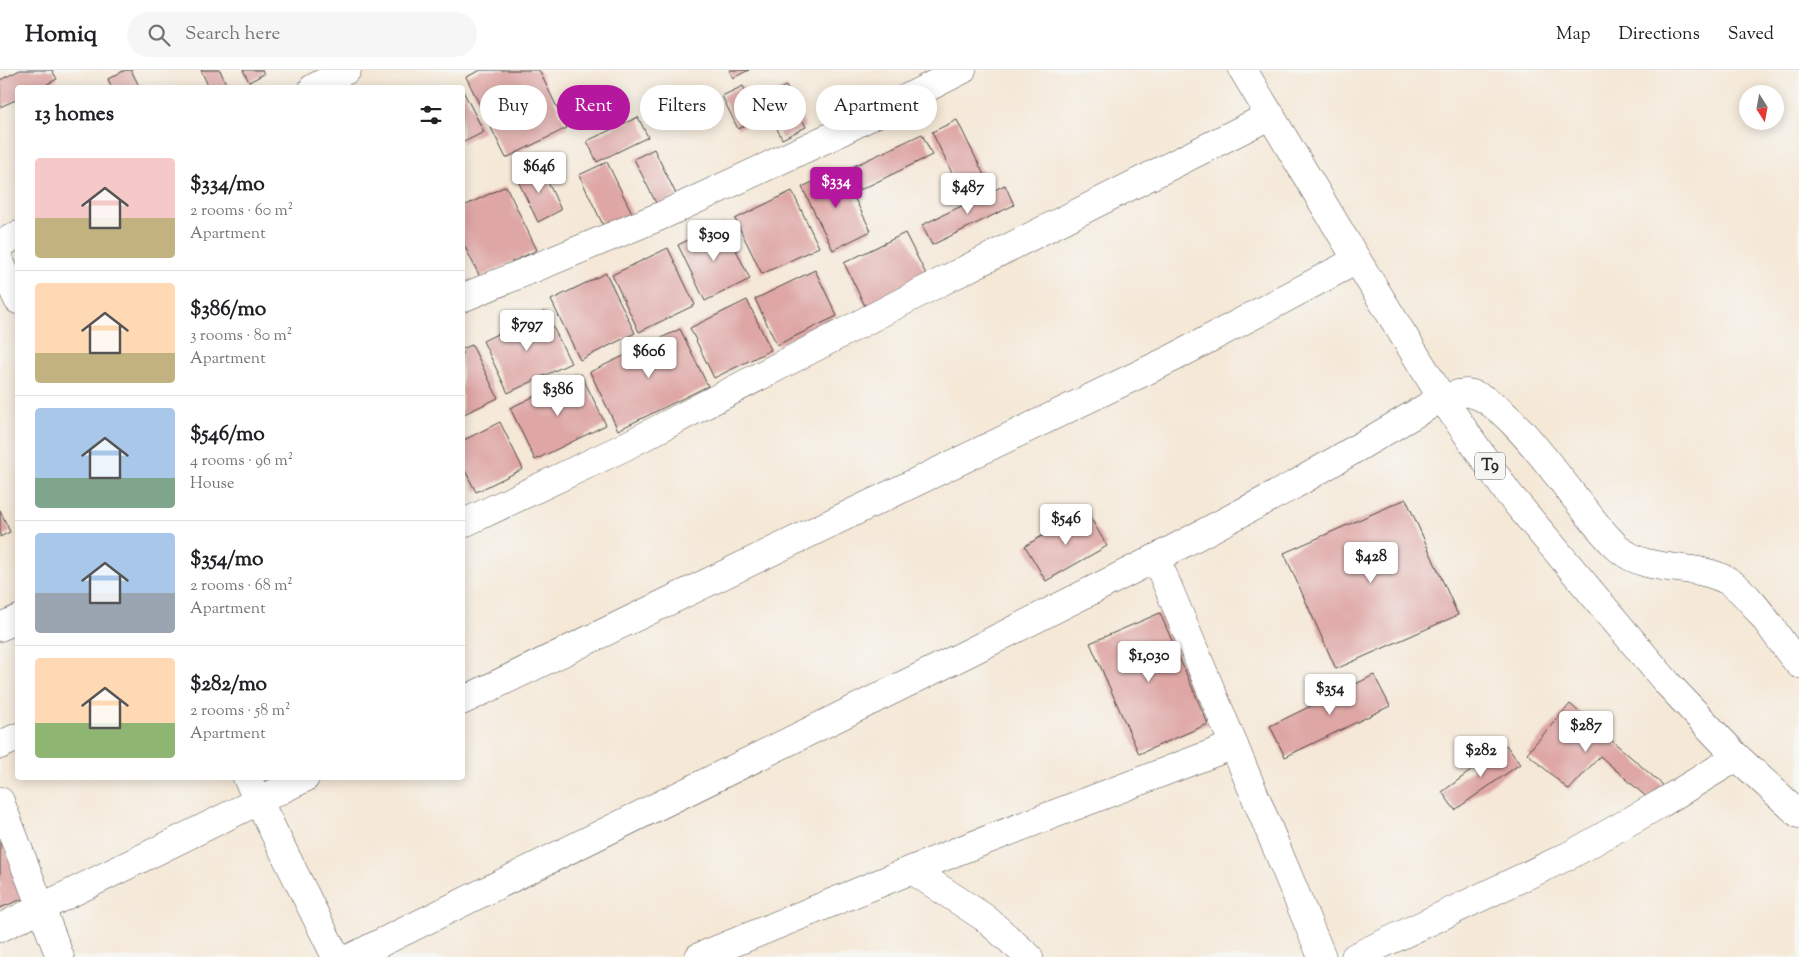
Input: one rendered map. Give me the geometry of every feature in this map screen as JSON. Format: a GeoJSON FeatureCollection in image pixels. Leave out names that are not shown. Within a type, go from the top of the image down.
{"type":"FeatureCollection","features":[{"type":"Feature","properties":{"kind":"main road"},"geometry":{"type":"LineString","coordinates":[[318,85],[347,70]]}},
{"type":"Feature","properties":{"kind":"main road"},"geometry":{"type":"LineString","coordinates":[[465,297],[663,215],[832,136],[962,70]]}},
{"type":"Feature","properties":{"kind":"main road","name":"T9"},"geometry":{"type":"LineString","coordinates":[[1243,70],[1442,398],[1508,493],[1668,684],[1737,757],[1799,814]]}},
{"type":"Feature","properties":{"kind":"main road"},"geometry":{"type":"LineString","coordinates":[[465,517],[622,448],[921,292],[1271,115]]}},
{"type":"Feature","properties":{"kind":"main road"},"geometry":{"type":"LineString","coordinates":[[0,244],[15,236]]}},
{"type":"Feature","properties":{"kind":"main road"},"geometry":{"type":"LineString","coordinates":[[465,701],[1175,357],[1357,260]]}},
{"type":"Feature","properties":{"kind":"main road"},"geometry":{"type":"LineString","coordinates":[[0,262],[15,294]]}},
{"type":"Feature","properties":{"kind":"main road"},"geometry":{"type":"LineString","coordinates":[[352,957],[970,652],[1156,558],[1294,486],[1442,398],[1468,393],[1488,400],[1514,423],[1588,516],[1617,548],[1634,559],[1656,566],[1712,575],[1728,581],[1764,617],[1799,664]]}},
{"type":"Feature","properties":{"kind":"main road"},"geometry":{"type":"LineString","coordinates":[[1156,558],[1322,957]]}},
{"type":"Feature","properties":{"kind":"main road"},"geometry":{"type":"LineString","coordinates":[[0,627],[15,620]]}},
{"type":"Feature","properties":{"kind":"main road"},"geometry":{"type":"LineString","coordinates":[[0,745],[15,738]]}},
{"type":"Feature","properties":{"kind":"main road"},"geometry":{"type":"LineString","coordinates":[[699,957],[912,870],[1234,745]]}},
{"type":"Feature","properties":{"kind":"main road"},"geometry":{"type":"LineString","coordinates":[[1355,957],[1572,854],[1737,757]]}},
{"type":"Feature","properties":{"kind":"main road"},"geometry":{"type":"LineString","coordinates":[[0,928],[40,909],[252,789],[295,780]]}},
{"type":"Feature","properties":{"kind":"main road"},"geometry":{"type":"LineString","coordinates":[[252,789],[336,957]]}},
{"type":"Feature","properties":{"kind":"main road"},"geometry":{"type":"LineString","coordinates":[[0,801],[60,957]]}},
{"type":"Feature","properties":{"kind":"main road"},"geometry":{"type":"LineString","coordinates":[[912,870],[985,918],[1028,957]]}},
{"type":"Feature","properties":{"kind":"building"},"geometry":{"type":"Polygon","coordinates":[[[20,70],[52,70],[57,79],[46,85],[15,85],[15,100],[0,107],[0,80],[20,70]]]}},
{"type":"Feature","properties":{"kind":"building"},"geometry":{"type":"Polygon","coordinates":[[[125,70],[131,70],[138,85],[111,85],[108,79],[125,70]]]}},
{"type":"Feature","properties":{"kind":"building"},"geometry":{"type":"Polygon","coordinates":[[[201,70],[220,70],[227,85],[208,85],[201,70]]]}},
{"type":"Feature","properties":{"kind":"building"},"geometry":{"type":"Polygon","coordinates":[[[243,70],[262,70],[264,74],[249,82],[243,70]]]}},
{"type":"Feature","properties":{"kind":"building"},"geometry":{"type":"Polygon","coordinates":[[[481,70],[539,70],[546,85],[480,85],[480,105],[466,77],[481,70]]]}},
{"type":"Feature","properties":{"kind":"building"},"geometry":{"type":"Polygon","coordinates":[[[729,70],[749,70],[733,78],[729,70]]]}},
{"type":"Feature","properties":{"kind":"building"},"geometry":{"type":"Polygon","coordinates":[[[547,87],[557,107],[557,130],[563,130],[506,158],[492,130],[547,130],[547,87]]]}},
{"type":"Feature","properties":{"kind":"building"},"geometry":{"type":"Polygon","coordinates":[[[734,90],[734,121],[724,100],[724,95],[734,90]]]}},
{"type":"Feature","properties":{"kind":"building"},"geometry":{"type":"Polygon","coordinates":[[[465,95],[480,124],[480,130],[484,132],[465,142],[465,95]]]}},
{"type":"Feature","properties":{"kind":"building"},"geometry":{"type":"Polygon","coordinates":[[[638,117],[640,130],[644,130],[648,137],[597,162],[587,141],[610,130],[630,130],[630,121],[638,117]]]}},
{"type":"Feature","properties":{"kind":"building"},"geometry":{"type":"Polygon","coordinates":[[[957,120],[989,185],[964,198],[932,132],[957,120]]]}},
{"type":"Feature","properties":{"kind":"building"},"geometry":{"type":"Polygon","coordinates":[[[778,130],[800,130],[782,139],[778,130]]]}},
{"type":"Feature","properties":{"kind":"building"},"geometry":{"type":"Polygon","coordinates":[[[922,134],[932,155],[860,190],[850,168],[922,134]]]}},
{"type":"Feature","properties":{"kind":"building"},"geometry":{"type":"Polygon","coordinates":[[[654,149],[677,196],[657,205],[634,159],[654,149]]]}},
{"type":"Feature","properties":{"kind":"building"},"geometry":{"type":"Polygon","coordinates":[[[607,162],[632,213],[604,227],[579,175],[607,162]]]}},
{"type":"Feature","properties":{"kind":"building"},"geometry":{"type":"Polygon","coordinates":[[[541,167],[561,210],[538,222],[517,179],[541,167]]]}},
{"type":"Feature","properties":{"kind":"building"},"geometry":{"type":"Polygon","coordinates":[[[840,169],[871,231],[833,250],[802,187],[840,169]]]}},
{"type":"Feature","properties":{"kind":"building"},"geometry":{"type":"Polygon","coordinates":[[[1005,185],[1014,205],[932,245],[922,225],[1005,185]]]}},
{"type":"Feature","properties":{"kind":"building"},"geometry":{"type":"Polygon","coordinates":[[[506,186],[537,250],[480,277],[465,247],[465,206],[506,186]]]}},
{"type":"Feature","properties":{"kind":"building"},"geometry":{"type":"Polygon","coordinates":[[[792,191],[819,247],[762,274],[735,219],[792,191]]]}},
{"type":"Feature","properties":{"kind":"building"},"geometry":{"type":"Polygon","coordinates":[[[723,223],[750,279],[705,301],[678,245],[723,223]]]}},
{"type":"Feature","properties":{"kind":"building"},"geometry":{"type":"Polygon","coordinates":[[[905,233],[928,278],[866,308],[844,263],[905,233]]]}},
{"type":"Feature","properties":{"kind":"building"},"geometry":{"type":"Polygon","coordinates":[[[668,248],[695,305],[639,332],[612,275],[668,248]]]}},
{"type":"Feature","properties":{"kind":"building"},"geometry":{"type":"Polygon","coordinates":[[[815,270],[837,316],[777,345],[755,299],[815,270]]]}},
{"type":"Feature","properties":{"kind":"building"},"geometry":{"type":"Polygon","coordinates":[[[606,273],[635,333],[580,360],[551,300],[606,273]]]}},
{"type":"Feature","properties":{"kind":"building"},"geometry":{"type":"Polygon","coordinates":[[[747,300],[771,350],[714,378],[690,328],[747,300]]]}},
{"type":"Feature","properties":{"kind":"building"},"geometry":{"type":"Polygon","coordinates":[[[545,311],[571,363],[508,393],[483,341],[545,311]]]}},
{"type":"Feature","properties":{"kind":"building"},"geometry":{"type":"Polygon","coordinates":[[[680,329],[708,386],[618,430],[590,372],[680,329]]]}},
{"type":"Feature","properties":{"kind":"building"},"geometry":{"type":"Polygon","coordinates":[[[472,345],[498,398],[465,414],[465,348],[472,345]]]}},
{"type":"Feature","properties":{"kind":"building"},"geometry":{"type":"Polygon","coordinates":[[[581,374],[606,425],[535,460],[510,408],[581,374]]]}},
{"type":"Feature","properties":{"kind":"building"},"geometry":{"type":"Polygon","coordinates":[[[500,422],[523,469],[476,492],[465,471],[465,440],[500,422]]]}},
{"type":"Feature","properties":{"kind":"building"},"geometry":{"type":"Polygon","coordinates":[[[1406,499],[1458,615],[1336,669],[1284,553],[1406,499]]]}},
{"type":"Feature","properties":{"kind":"building"},"geometry":{"type":"Polygon","coordinates":[[[0,510],[10,532],[0,537],[0,510]]]}},
{"type":"Feature","properties":{"kind":"building"},"geometry":{"type":"Polygon","coordinates":[[[1086,510],[1107,546],[1046,581],[1025,546],[1086,510]]]}},
{"type":"Feature","properties":{"kind":"building"},"geometry":{"type":"Polygon","coordinates":[[[1160,613],[1208,724],[1139,754],[1090,643],[1160,613]]]}},
{"type":"Feature","properties":{"kind":"building"},"geometry":{"type":"Polygon","coordinates":[[[1374,675],[1390,706],[1285,757],[1270,726],[1374,675]]]}},
{"type":"Feature","properties":{"kind":"building"},"geometry":{"type":"Polygon","coordinates":[[[1570,704],[1664,786],[1651,801],[1600,756],[1569,790],[1527,753],[1570,704]]]}},
{"type":"Feature","properties":{"kind":"building"},"geometry":{"type":"Polygon","coordinates":[[[1506,745],[1520,764],[1455,810],[1442,792],[1506,745]]]}},
{"type":"Feature","properties":{"kind":"building"},"geometry":{"type":"Polygon","coordinates":[[[0,836],[25,898],[0,908],[0,836]]]}}]}
